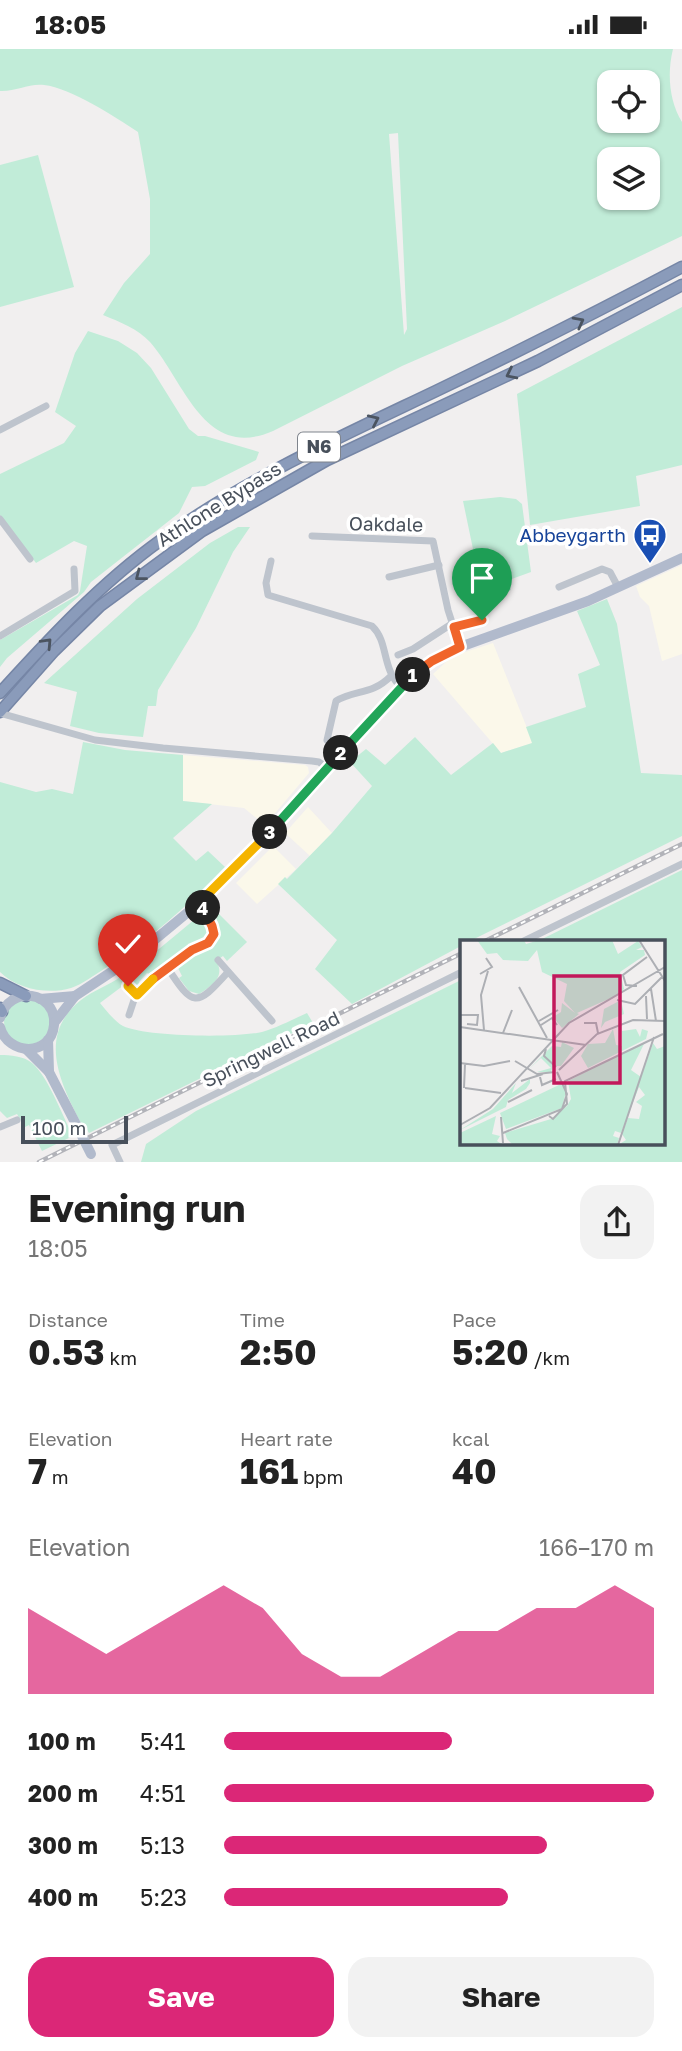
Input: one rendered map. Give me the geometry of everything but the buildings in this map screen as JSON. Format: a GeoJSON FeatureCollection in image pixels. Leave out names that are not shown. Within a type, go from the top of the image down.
{"type":"FeatureCollection","features":[{"type":"Feature","properties":{"kind":"highway","name":"Athlone Bypass"},"geometry":{"type":"LineString","coordinates":[[0,693],[98,593],[159,542],[198,515],[319,446],[561,331],[682,267]]}},
{"type":"Feature","properties":{"kind":"highway","name":"Athlone Bypass"},"geometry":{"type":"LineString","coordinates":[[0,712],[54,651],[100,607],[202,531],[327,460],[538,361],[682,285]]}},
{"type":"Feature","properties":{"kind":"highway"},"geometry":{"type":"LineString","coordinates":[[638,310],[682,293]]}},
{"type":"Feature","properties":{"kind":"highway"},"geometry":{"type":"LineString","coordinates":[[0,983],[26,996]]}},
{"type":"Feature","properties":{"kind":"main road"},"geometry":{"type":"LineString","coordinates":[[49,1072],[48,1040],[54,1023],[75,996],[134,957],[199,903],[248,856],[401,687],[425,666],[460,647],[535,621],[682,558]]}},
{"type":"Feature","properties":{"kind":"main road"},"geometry":{"type":"LineString","coordinates":[[1,1013],[15,998],[75,996]]}},
{"type":"Feature","properties":{"kind":"main road"},"geometry":{"type":"LineString","coordinates":[[40,999],[49,1007],[54,1023]]}},
{"type":"Feature","properties":{"kind":"main road"},"geometry":{"type":"LineString","coordinates":[[0,1027],[12,1045]]}},
{"type":"Feature","properties":{"kind":"main road"},"geometry":{"type":"LineString","coordinates":[[27,1050],[48,1040]]}},
{"type":"Feature","properties":{"kind":"main road"},"geometry":{"type":"LineString","coordinates":[[0,1046],[12,1045],[27,1050],[49,1072],[93,1158]]}},
{"type":"Feature","properties":{"kind":"street"},"geometry":{"type":"LineString","coordinates":[[0,430],[46,406]]}},
{"type":"Feature","properties":{"kind":"street"},"geometry":{"type":"LineString","coordinates":[[0,519],[30,559]]}},
{"type":"Feature","properties":{"kind":"street","name":"Oakdale"},"geometry":{"type":"LineString","coordinates":[[313,536],[431,540],[435,545],[460,647]]}},
{"type":"Feature","properties":{"kind":"street"},"geometry":{"type":"LineString","coordinates":[[271,561],[268,595],[372,626],[380,637],[391,676],[401,687]]}},
{"type":"Feature","properties":{"kind":"street"},"geometry":{"type":"LineString","coordinates":[[389,577],[439,565]]}},
{"type":"Feature","properties":{"kind":"street"},"geometry":{"type":"LineString","coordinates":[[0,636],[75,591],[75,569]]}},
{"type":"Feature","properties":{"kind":"street"},"geometry":{"type":"LineString","coordinates":[[559,587],[602,569],[610,572],[618,587]]}},
{"type":"Feature","properties":{"kind":"street"},"geometry":{"type":"LineString","coordinates":[[398,655],[414,649],[453,625],[482,620]]}},
{"type":"Feature","properties":{"kind":"street"},"geometry":{"type":"LineString","coordinates":[[327,740],[336,701],[371,691],[391,676]]}},
{"type":"Feature","properties":{"kind":"street"},"geometry":{"type":"LineString","coordinates":[[0,712],[95,740],[312,761],[327,768]]}},
{"type":"Feature","properties":{"kind":"street"},"geometry":{"type":"LineString","coordinates":[[526,940],[682,864]]}},
{"type":"Feature","properties":{"kind":"street"},"geometry":{"type":"LineString","coordinates":[[129,1015],[137,995],[167,967],[208,943],[214,934],[199,903]]}},
{"type":"Feature","properties":{"kind":"street"},"geometry":{"type":"LineString","coordinates":[[218,960],[272,1021]]}},
{"type":"Feature","properties":{"kind":"street"},"geometry":{"type":"LineString","coordinates":[[167,967],[183,991],[191,998],[200,999],[206,997],[228,972]]}},
{"type":"Feature","properties":{"kind":"street","name":"Springwell Road"},"geometry":{"type":"LineString","coordinates":[[120,1162],[112,1145],[460,972]]}},
{"type":"Feature","properties":{"kind":"street"},"geometry":{"type":"LineString","coordinates":[[128,986],[137,995]]}},
{"type":"Feature","properties":{"kind":"street"},"geometry":{"type":"LineString","coordinates":[[1,1124],[17,1120]]}},
{"type":"Feature","properties":{"kind":"shaded area"},"geometry":{"type":"Polygon","coordinates":[[[682,565],[682,654],[662,661],[649,606],[640,597],[636,586],[682,565]]]}},
{"type":"Feature","properties":{"kind":"shaded area"},"geometry":{"type":"Polygon","coordinates":[[[493,643],[533,743],[501,753],[433,674],[459,654],[493,643]]]}},
{"type":"Feature","properties":{"kind":"shaded area"},"geometry":{"type":"Polygon","coordinates":[[[183,755],[305,765],[309,773],[265,825],[244,808],[183,801],[183,755]]]}},
{"type":"Feature","properties":{"kind":"shaded area"},"geometry":{"type":"Polygon","coordinates":[[[308,807],[332,833],[310,856],[285,833],[308,807]]]}},
{"type":"Feature","properties":{"kind":"shaded area"},"geometry":{"type":"Polygon","coordinates":[[[273,846],[296,869],[257,904],[236,883],[273,846]]]}},
{"type":"Feature","properties":{"kind":"green space"},"geometry":{"type":"Polygon","coordinates":[[[0,49],[673,49],[670,87],[682,122],[682,236],[505,321],[402,366],[273,431],[249,437],[230,435],[213,427],[199,413],[145,337],[103,315],[124,283],[150,254],[150,199],[138,132],[92,104],[55,87],[38,85],[0,91],[0,49]],[[398,133],[389,134],[404,335],[407,329],[398,133]]]}},
{"type":"Feature","properties":{"kind":"green space"},"geometry":{"type":"Polygon","coordinates":[[[38,155],[74,287],[0,307],[0,165],[38,155]]]}},
{"type":"Feature","properties":{"kind":"green space"},"geometry":{"type":"Polygon","coordinates":[[[682,307],[682,465],[636,476],[640,506],[530,525],[517,394],[682,307]]]}},
{"type":"Feature","properties":{"kind":"green space"},"geometry":{"type":"Polygon","coordinates":[[[88,331],[118,341],[137,353],[151,368],[189,429],[198,436],[259,452],[256,460],[205,486],[192,487],[179,513],[91,582],[84,592],[0,667],[0,640],[78,595],[80,591],[87,546],[74,541],[36,563],[0,515],[0,474],[64,443],[76,426],[55,412],[75,353],[88,331]]]}},
{"type":"Feature","properties":{"kind":"green space"},"geometry":{"type":"Polygon","coordinates":[[[500,497],[516,499],[522,504],[531,572],[509,580],[511,590],[483,597],[463,501],[500,497]]]}},
{"type":"Feature","properties":{"kind":"green space"},"geometry":{"type":"Polygon","coordinates":[[[238,527],[250,527],[233,552],[196,628],[158,690],[156,706],[148,706],[143,737],[99,733],[70,726],[77,692],[44,683],[137,599],[210,543],[238,527]]]}},
{"type":"Feature","properties":{"kind":"green space"},"geometry":{"type":"Polygon","coordinates":[[[607,599],[617,624],[641,773],[682,775],[682,836],[472,940],[460,940],[460,947],[352,1004],[315,969],[337,940],[278,884],[285,877],[287,879],[332,833],[372,786],[350,762],[366,749],[385,765],[415,737],[451,775],[493,743],[501,753],[532,743],[526,727],[586,707],[578,674],[600,665],[577,611],[607,599]]]}},
{"type":"Feature","properties":{"kind":"green space"},"geometry":{"type":"Polygon","coordinates":[[[83,742],[125,750],[183,755],[183,801],[212,804],[173,838],[196,861],[208,851],[225,867],[152,934],[88,979],[62,990],[33,989],[15,983],[0,972],[0,782],[36,792],[52,789],[73,794],[83,742]]]}},
{"type":"Feature","properties":{"kind":"green space"},"geometry":{"type":"Polygon","coordinates":[[[682,870],[682,1162],[141,1162],[146,1144],[196,1111],[460,980],[460,1145],[664,1145],[664,940],[540,940],[682,870]]]}},
{"type":"Feature","properties":{"kind":"green space"},"geometry":{"type":"Polygon","coordinates":[[[215,902],[219,914],[247,942],[227,961],[223,956],[216,961],[219,971],[216,980],[199,994],[189,991],[179,978],[182,976],[178,968],[182,963],[210,948],[218,939],[215,902]]]}},
{"type":"Feature","properties":{"kind":"green space"},"geometry":{"type":"Polygon","coordinates":[[[199,916],[205,919],[209,932],[207,940],[182,953],[152,976],[147,973],[139,982],[142,986],[140,988],[128,982],[100,1003],[114,1019],[135,1030],[191,1035],[262,1032],[307,1013],[313,1023],[89,1133],[75,1112],[61,1079],[56,1045],[59,1029],[67,1014],[81,1000],[132,969],[199,916]]]}},
{"type":"Feature","properties":{"kind":"green space"},"geometry":{"type":"Polygon","coordinates":[[[27,999],[43,1006],[50,1022],[43,1038],[27,1045],[11,1038],[4,1022],[11,1006],[27,999]]]}},
{"type":"Feature","properties":{"kind":"green space"},"geometry":{"type":"Polygon","coordinates":[[[0,1055],[25,1059],[32,1063],[50,1087],[73,1136],[42,1151],[29,1125],[25,1127],[17,1114],[7,1118],[0,1111],[0,1055]]]}},
{"type":"Feature","properties":{"kind":"railway"},"geometry":{"type":"LineString","coordinates":[[487,940],[682,844]]}},
{"type":"Feature","properties":{"kind":"railway"},"geometry":{"type":"LineString","coordinates":[[39,1162],[460,954]]}},
{"type":"Feature","properties":{"kind":"place","name":"Abbeygarth"},"geometry":{"type":"Point","coordinates":[650,565]}},
{"type":"Feature","properties":{"kind":"route"},"geometry":{"type":"LineString","coordinates":[[128,986],[137,995],[167,967],[208,943],[214,934],[205,910],[199,903],[248,856],[414,674],[460,647],[454,627],[482,620]]}}]}
